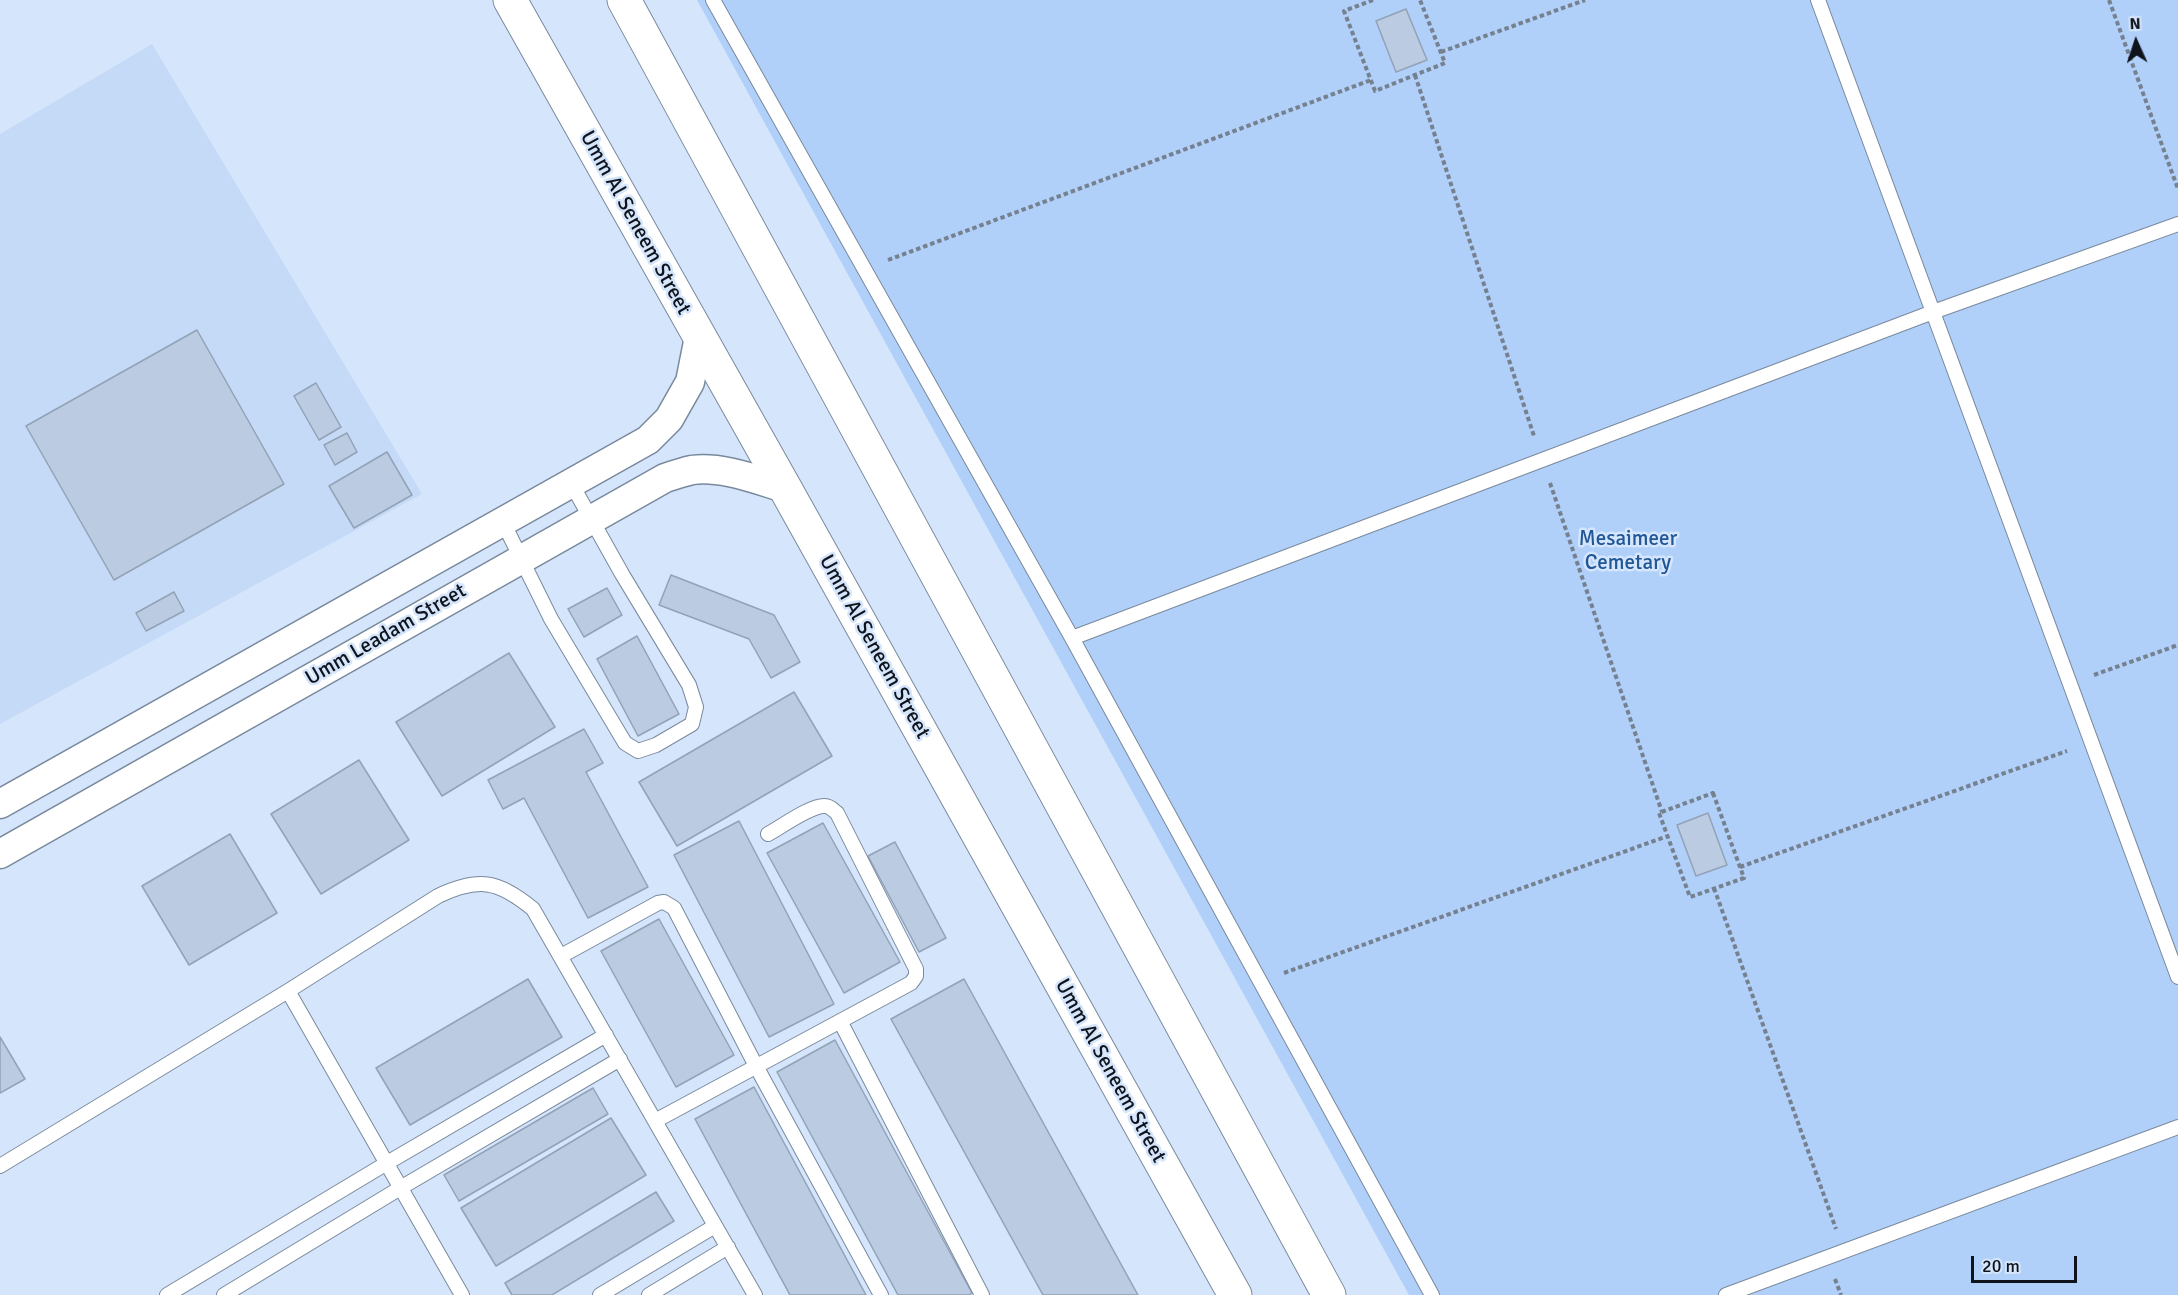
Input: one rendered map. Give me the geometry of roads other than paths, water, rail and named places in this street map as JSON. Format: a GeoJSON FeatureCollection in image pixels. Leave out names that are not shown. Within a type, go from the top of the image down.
{"type":"FeatureCollection","features":[{"type":"Feature","properties":{"kind":"main road","name":"Umm Al Seneem Street"},"geometry":{"type":"LineString","coordinates":[[510,0],[1235,1295]]}},
{"type":"Feature","properties":{"kind":"main road"},"geometry":{"type":"LineString","coordinates":[[624,0],[1329,1295]]}},
{"type":"Feature","properties":{"kind":"street","name":"Umm Leadam Street"},"geometry":{"type":"LineString","coordinates":[[0,804],[648,440],[669,419],[690,382],[699,337]]}},
{"type":"Feature","properties":{"kind":"street","name":"Umm Leadam Street"},"geometry":{"type":"LineString","coordinates":[[0,854],[665,478],[693,470],[741,475],[785,488]]}},
{"type":"Feature","properties":{"kind":"lane"},"geometry":{"type":"LineString","coordinates":[[712,0],[1072,638],[1432,1295]]}},
{"type":"Feature","properties":{"kind":"lane"},"geometry":{"type":"LineString","coordinates":[[1818,0],[2178,977]]}},
{"type":"Feature","properties":{"kind":"lane"},"geometry":{"type":"LineString","coordinates":[[1072,638],[1933,312],[2178,224]]}},
{"type":"Feature","properties":{"kind":"lane"},"geometry":{"type":"LineString","coordinates":[[503,522],[551,619],[625,743],[638,752],[656,745],[692,724],[696,707],[689,685],[622,574],[571,483]]}},
{"type":"Feature","properties":{"kind":"lane"},"geometry":{"type":"LineString","coordinates":[[655,1121],[911,983],[916,976],[916,969],[837,813],[830,807],[814,808],[768,834]]}},
{"type":"Feature","properties":{"kind":"lane"},"geometry":{"type":"LineString","coordinates":[[0,1166],[288,991],[438,896],[461,885],[488,884],[513,892],[533,909],[755,1295]]}},
{"type":"Feature","properties":{"kind":"lane"},"geometry":{"type":"LineString","coordinates":[[561,956],[658,903],[670,904],[674,908],[756,1066],[881,1295]]}},
{"type":"Feature","properties":{"kind":"lane"},"geometry":{"type":"LineString","coordinates":[[288,991],[462,1295]]}},
{"type":"Feature","properties":{"kind":"lane"},"geometry":{"type":"LineString","coordinates":[[840,1021],[982,1295]]}},
{"type":"Feature","properties":{"kind":"lane"},"geometry":{"type":"LineString","coordinates":[[167,1295],[387,1162],[606,1035]]}},
{"type":"Feature","properties":{"kind":"lane"},"geometry":{"type":"LineString","coordinates":[[224,1295],[620,1059]]}},
{"type":"Feature","properties":{"kind":"lane"},"geometry":{"type":"LineString","coordinates":[[1726,1295],[2178,1127]]}},
{"type":"Feature","properties":{"kind":"lane"},"geometry":{"type":"LineString","coordinates":[[600,1295],[715,1226]]}},
{"type":"Feature","properties":{"kind":"lane"},"geometry":{"type":"LineString","coordinates":[[650,1295],[728,1247]]}},
{"type":"Feature","properties":{"kind":"park label","name":"Mesaimeer Cemetary"},"geometry":{"type":"Point","coordinates":[1628,551]}}]}
